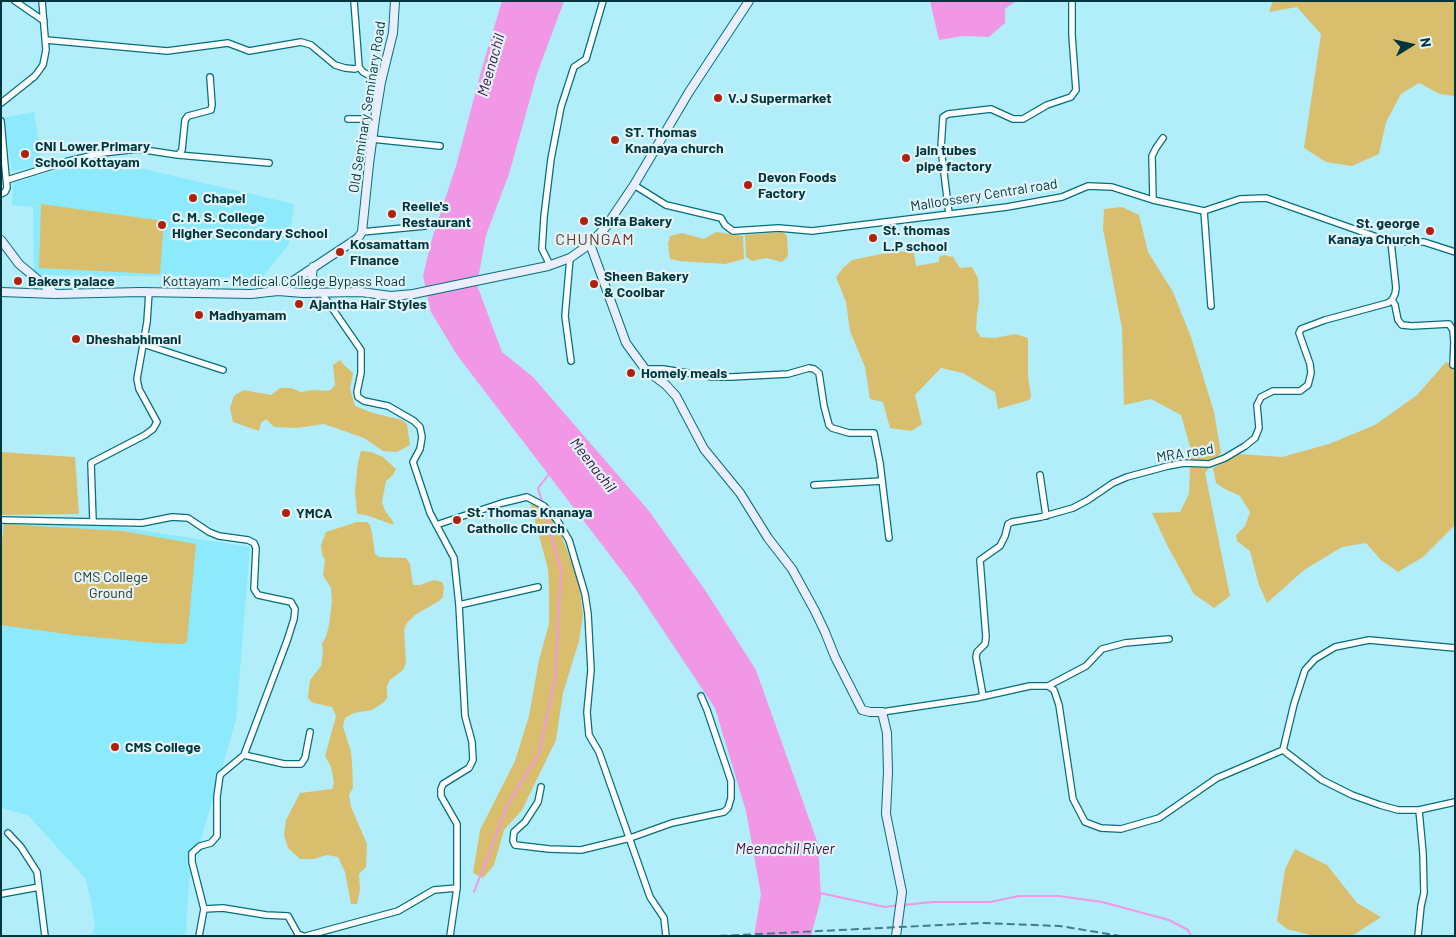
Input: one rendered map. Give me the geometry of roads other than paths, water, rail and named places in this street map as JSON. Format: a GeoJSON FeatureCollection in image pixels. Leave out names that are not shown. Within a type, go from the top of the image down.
{"type":"FeatureCollection","features":[{"type":"Feature","properties":{"kind":"main road","name":"Old Seminary Seminary Road"},"geometry":{"type":"LineString","coordinates":[[362,232],[372,139],[381,82],[393,33],[395,1]]}},
{"type":"Feature","properties":{"kind":"main road","name":"Kottayam - Medical College Bypass Road"},"geometry":{"type":"LineString","coordinates":[[1,293],[148,292],[251,294],[278,291],[361,292],[391,296],[413,294],[549,265],[570,258],[590,244],[605,228],[634,185],[689,92],[750,1]]}},
{"type":"Feature","properties":{"kind":"main road"},"geometry":{"type":"LineString","coordinates":[[278,291],[313,266],[358,238],[362,232]]}},
{"type":"Feature","properties":{"kind":"main road"},"geometry":{"type":"LineString","coordinates":[[1,240],[19,264],[55,294]]}},
{"type":"Feature","properties":{"kind":"main road"},"geometry":{"type":"LineString","coordinates":[[590,244],[626,342],[645,369],[666,385],[676,396],[704,449],[740,492],[768,538],[792,569],[815,611],[835,657],[862,710],[882,712],[887,733],[886,814],[901,879],[902,904],[896,936]]}},
{"type":"Feature","properties":{"kind":"main road"},"geometry":{"type":"LineString","coordinates":[[313,266],[312,275],[318,292]]}},
{"type":"Feature","properties":{"kind":"street"},"geometry":{"type":"LineString","coordinates":[[15,1],[44,21]]}},
{"type":"Feature","properties":{"kind":"street"},"geometry":{"type":"LineString","coordinates":[[1,103],[35,76],[43,65],[46,40],[42,1]]}},
{"type":"Feature","properties":{"kind":"street"},"geometry":{"type":"LineString","coordinates":[[354,1],[359,67],[363,72],[381,82]]}},
{"type":"Feature","properties":{"kind":"street"},"geometry":{"type":"LineString","coordinates":[[549,265],[542,249],[544,217],[551,159],[561,107],[574,67],[586,59],[603,1]]}},
{"type":"Feature","properties":{"kind":"street"},"geometry":{"type":"LineString","coordinates":[[949,214],[941,148],[943,116],[991,109],[1013,119],[1023,119],[1047,105],[1071,97],[1076,90],[1072,36],[1072,1]]}},
{"type":"Feature","properties":{"kind":"street"},"geometry":{"type":"LineString","coordinates":[[46,40],[167,51],[228,43],[249,51],[301,42],[311,46],[335,65],[355,69],[359,67]]}},
{"type":"Feature","properties":{"kind":"street"},"geometry":{"type":"LineString","coordinates":[[178,155],[182,150],[185,120],[188,116],[211,110],[210,77]]}},
{"type":"Feature","properties":{"kind":"street"},"geometry":{"type":"LineString","coordinates":[[348,119],[375,119]]}},
{"type":"Feature","properties":{"kind":"street"},"geometry":{"type":"LineString","coordinates":[[1,121],[7,180],[3,193]]}},
{"type":"Feature","properties":{"kind":"street"},"geometry":{"type":"LineString","coordinates":[[1153,200],[1152,156],[1163,138]]}},
{"type":"Feature","properties":{"kind":"street"},"geometry":{"type":"LineString","coordinates":[[372,139],[440,146]]}},
{"type":"Feature","properties":{"kind":"street"},"geometry":{"type":"LineString","coordinates":[[7,180],[102,153],[138,149],[178,155],[269,163]]}},
{"type":"Feature","properties":{"kind":"street","name":"Malloossery Central road"},"geometry":{"type":"LineString","coordinates":[[634,185],[666,205],[721,218],[725,225],[733,231],[779,228],[812,231],[1007,207],[1062,197],[1088,186],[1112,187],[1153,200],[1204,211],[1240,200],[1266,198],[1391,242],[1424,242],[1455,252]]}},
{"type":"Feature","properties":{"kind":"street"},"geometry":{"type":"LineString","coordinates":[[1204,211],[1211,306]]}},
{"type":"Feature","properties":{"kind":"street"},"geometry":{"type":"LineString","coordinates":[[362,232],[425,226]]}},
{"type":"Feature","properties":{"kind":"street"},"geometry":{"type":"LineString","coordinates":[[1391,242],[1396,288],[1392,300],[1398,320],[1402,325],[1412,326],[1449,324],[1453,330],[1453,365]]}},
{"type":"Feature","properties":{"kind":"street"},"geometry":{"type":"LineString","coordinates":[[570,258],[564,316],[571,361]]}},
{"type":"Feature","properties":{"kind":"street"},"geometry":{"type":"LineString","coordinates":[[93,521],[90,463],[145,435],[153,429],[157,422],[139,389],[137,379],[147,322],[148,292]]}},
{"type":"Feature","properties":{"kind":"street"},"geometry":{"type":"LineString","coordinates":[[318,292],[361,350],[358,397],[364,401],[388,406],[414,421],[420,427],[422,436],[420,449],[413,462],[430,513],[454,558],[459,605],[465,716],[472,742],[473,760],[470,768],[443,784],[440,789],[441,796],[457,824],[457,888],[450,936]]}},
{"type":"Feature","properties":{"kind":"street","name":"MRA road"},"geometry":{"type":"LineString","coordinates":[[983,696],[976,657],[977,652],[985,644],[986,637],[980,560],[1000,546],[1008,524],[1073,508],[1113,483],[1127,477],[1168,466],[1184,463],[1209,464],[1225,458],[1255,438],[1259,428],[1257,406],[1261,397],[1273,391],[1300,391],[1308,385],[1311,373],[1299,333],[1301,329],[1325,320],[1375,307],[1392,300]]}},
{"type":"Feature","properties":{"kind":"street"},"geometry":{"type":"LineString","coordinates":[[143,344],[223,370]]}},
{"type":"Feature","properties":{"kind":"street"},"geometry":{"type":"LineString","coordinates":[[645,369],[663,369],[713,377],[788,374],[809,368],[814,369],[819,373],[824,406],[832,428],[850,433],[874,432],[889,538]]}},
{"type":"Feature","properties":{"kind":"street"},"geometry":{"type":"LineString","coordinates":[[1040,475],[1046,516]]}},
{"type":"Feature","properties":{"kind":"street"},"geometry":{"type":"LineString","coordinates":[[814,484],[882,481]]}},
{"type":"Feature","properties":{"kind":"street"},"geometry":{"type":"LineString","coordinates":[[436,525],[502,503],[527,497],[544,506],[557,520],[569,540],[585,594],[588,614],[591,670],[587,712],[588,735],[599,752],[630,838],[642,880],[650,897],[664,918],[666,936]]}},
{"type":"Feature","properties":{"kind":"street"},"geometry":{"type":"LineString","coordinates":[[1,520],[142,523],[172,516],[188,518],[209,532],[219,536],[248,540],[254,543],[256,556],[254,589],[258,594],[291,602],[295,609],[287,641],[244,755],[220,775],[217,797],[217,836],[211,843],[200,846],[192,853],[192,862],[204,909],[199,936]]}},
{"type":"Feature","properties":{"kind":"street"},"geometry":{"type":"LineString","coordinates":[[459,605],[538,587]]}},
{"type":"Feature","properties":{"kind":"street"},"geometry":{"type":"LineString","coordinates":[[882,712],[983,696],[1030,686],[1048,686],[1086,666],[1102,649],[1125,643],[1169,639]]}},
{"type":"Feature","properties":{"kind":"street"},"geometry":{"type":"LineString","coordinates":[[1283,750],[1294,704],[1305,670],[1315,659],[1335,646],[1369,640],[1455,648]]}},
{"type":"Feature","properties":{"kind":"street"},"geometry":{"type":"LineString","coordinates":[[1048,686],[1054,690],[1059,705],[1073,799],[1084,822],[1101,828],[1121,829],[1159,818],[1217,778],[1283,750]]}},
{"type":"Feature","properties":{"kind":"street"},"geometry":{"type":"LineString","coordinates":[[541,787],[538,802],[525,822],[514,832],[513,842],[515,845],[581,850],[630,838],[672,823],[724,812],[728,808],[731,798],[731,781],[701,696]]}},
{"type":"Feature","properties":{"kind":"street"},"geometry":{"type":"LineString","coordinates":[[244,755],[284,764],[301,764],[305,758],[310,732]]}},
{"type":"Feature","properties":{"kind":"street"},"geometry":{"type":"LineString","coordinates":[[1283,750],[1322,780],[1352,795],[1398,810],[1419,810],[1455,802]]}},
{"type":"Feature","properties":{"kind":"street"},"geometry":{"type":"LineString","coordinates":[[1418,936],[1420,906],[1424,893],[1419,810]]}},
{"type":"Feature","properties":{"kind":"street"},"geometry":{"type":"LineString","coordinates":[[8,833],[21,847],[36,872],[45,936]]}},
{"type":"Feature","properties":{"kind":"street"},"geometry":{"type":"LineString","coordinates":[[1,894],[39,887]]}},
{"type":"Feature","properties":{"kind":"street"},"geometry":{"type":"LineString","coordinates":[[204,909],[223,908],[266,915],[288,916],[298,934],[304,936],[398,911],[434,890],[457,888]]}},
{"type":"Feature","properties":{"kind":"water","name":"Meenachil River"},"geometry":{"type":"Polygon","coordinates":[[[502,1],[564,1],[537,74],[509,174],[486,235],[477,285],[502,352],[533,377],[649,511],[707,593],[756,670],[818,844],[821,898],[811,936],[754,936],[761,894],[746,811],[715,708],[635,588],[457,355],[431,312],[423,276],[432,239],[456,166],[502,1]]]}},
{"type":"Feature","properties":{"kind":"water"},"geometry":{"type":"Polygon","coordinates":[[[930,1],[1016,1],[1005,9],[1005,23],[989,37],[963,36],[939,40],[930,1]]]}},
{"type":"Feature","properties":{"kind":"waterway"},"geometry":{"type":"LineString","coordinates":[[542,502],[538,488],[549,474]]}},
{"type":"Feature","properties":{"kind":"waterway"},"geometry":{"type":"LineString","coordinates":[[474,892],[507,806],[539,753],[555,679],[561,571],[544,509]]}},
{"type":"Feature","properties":{"kind":"waterway"},"geometry":{"type":"LineString","coordinates":[[820,893],[885,907],[898,905]]}},
{"type":"Feature","properties":{"kind":"waterway"},"geometry":{"type":"LineString","coordinates":[[903,905],[933,902],[990,902],[1019,896],[1059,896],[1102,902],[1169,920],[1188,930],[1191,936]]}},
{"type":"Feature","properties":{"kind":"railway"},"geometry":{"type":"LineString","coordinates":[[719,936],[982,923],[1060,926],[1120,936]]}},
{"type":"Feature","properties":{"kind":"place","name":"V.J Supermarket"},"geometry":{"type":"Point","coordinates":[718,98]}},
{"type":"Feature","properties":{"kind":"place","name":"ST. Thomas Knanaya church"},"geometry":{"type":"Point","coordinates":[615,140]}},
{"type":"Feature","properties":{"kind":"place","name":"CNI Lower Primary School Kottayam"},"geometry":{"type":"Point","coordinates":[25,154]}},
{"type":"Feature","properties":{"kind":"place","name":"jain tubes pipe factory"},"geometry":{"type":"Point","coordinates":[906,158]}},
{"type":"Feature","properties":{"kind":"place","name":"Devon Foods Factory"},"geometry":{"type":"Point","coordinates":[748,185]}},
{"type":"Feature","properties":{"kind":"place","name":"Chapel"},"geometry":{"type":"Point","coordinates":[193,198]}},
{"type":"Feature","properties":{"kind":"place","name":"Reelie's Restaurant"},"geometry":{"type":"Point","coordinates":[392,214]}},
{"type":"Feature","properties":{"kind":"place","name":"Shifa Bakery"},"geometry":{"type":"Point","coordinates":[584,221]}},
{"type":"Feature","properties":{"kind":"place","name":"C. M. S. College Higher Secondary School"},"geometry":{"type":"Point","coordinates":[162,225]}},
{"type":"Feature","properties":{"kind":"place","name":"St. george Kanaya Church"},"geometry":{"type":"Point","coordinates":[1430,231]}},
{"type":"Feature","properties":{"kind":"place","name":"St. thomas L.P school"},"geometry":{"type":"Point","coordinates":[873,238]}},
{"type":"Feature","properties":{"kind":"place","name":"Kosamattam Finance"},"geometry":{"type":"Point","coordinates":[340,252]}},
{"type":"Feature","properties":{"kind":"place","name":"Bakers palace"},"geometry":{"type":"Point","coordinates":[18,281]}},
{"type":"Feature","properties":{"kind":"place","name":"Sheen Bakery & Coolbar"},"geometry":{"type":"Point","coordinates":[594,284]}},
{"type":"Feature","properties":{"kind":"place","name":"Ajantha Hair Styles"},"geometry":{"type":"Point","coordinates":[299,304]}},
{"type":"Feature","properties":{"kind":"place","name":"Madhyamam"},"geometry":{"type":"Point","coordinates":[199,315]}},
{"type":"Feature","properties":{"kind":"place","name":"Dheshabhimani"},"geometry":{"type":"Point","coordinates":[76,339]}},
{"type":"Feature","properties":{"kind":"place","name":"Homely meals"},"geometry":{"type":"Point","coordinates":[631,373]}},
{"type":"Feature","properties":{"kind":"place","name":"YMCA"},"geometry":{"type":"Point","coordinates":[286,513]}},
{"type":"Feature","properties":{"kind":"place","name":"St. Thomas Knanaya Catholic Church"},"geometry":{"type":"Point","coordinates":[457,520]}},
{"type":"Feature","properties":{"kind":"place","name":"CMS College"},"geometry":{"type":"Point","coordinates":[115,747]}},
{"type":"Feature","properties":{"kind":"district","name":"CHUNGAM"},"geometry":{"type":"Point","coordinates":[595,240]}},
{"type":"Feature","properties":{"kind":"water label","name":"Meenachil"},"geometry":{"type":"Point","coordinates":[491,65]}},
{"type":"Feature","properties":{"kind":"water label","name":"Meenachil"},"geometry":{"type":"Point","coordinates":[593,465]}},
{"type":"Feature","properties":{"kind":"park label","name":"CMS College Ground"},"geometry":{"type":"Point","coordinates":[111,586]}}]}
